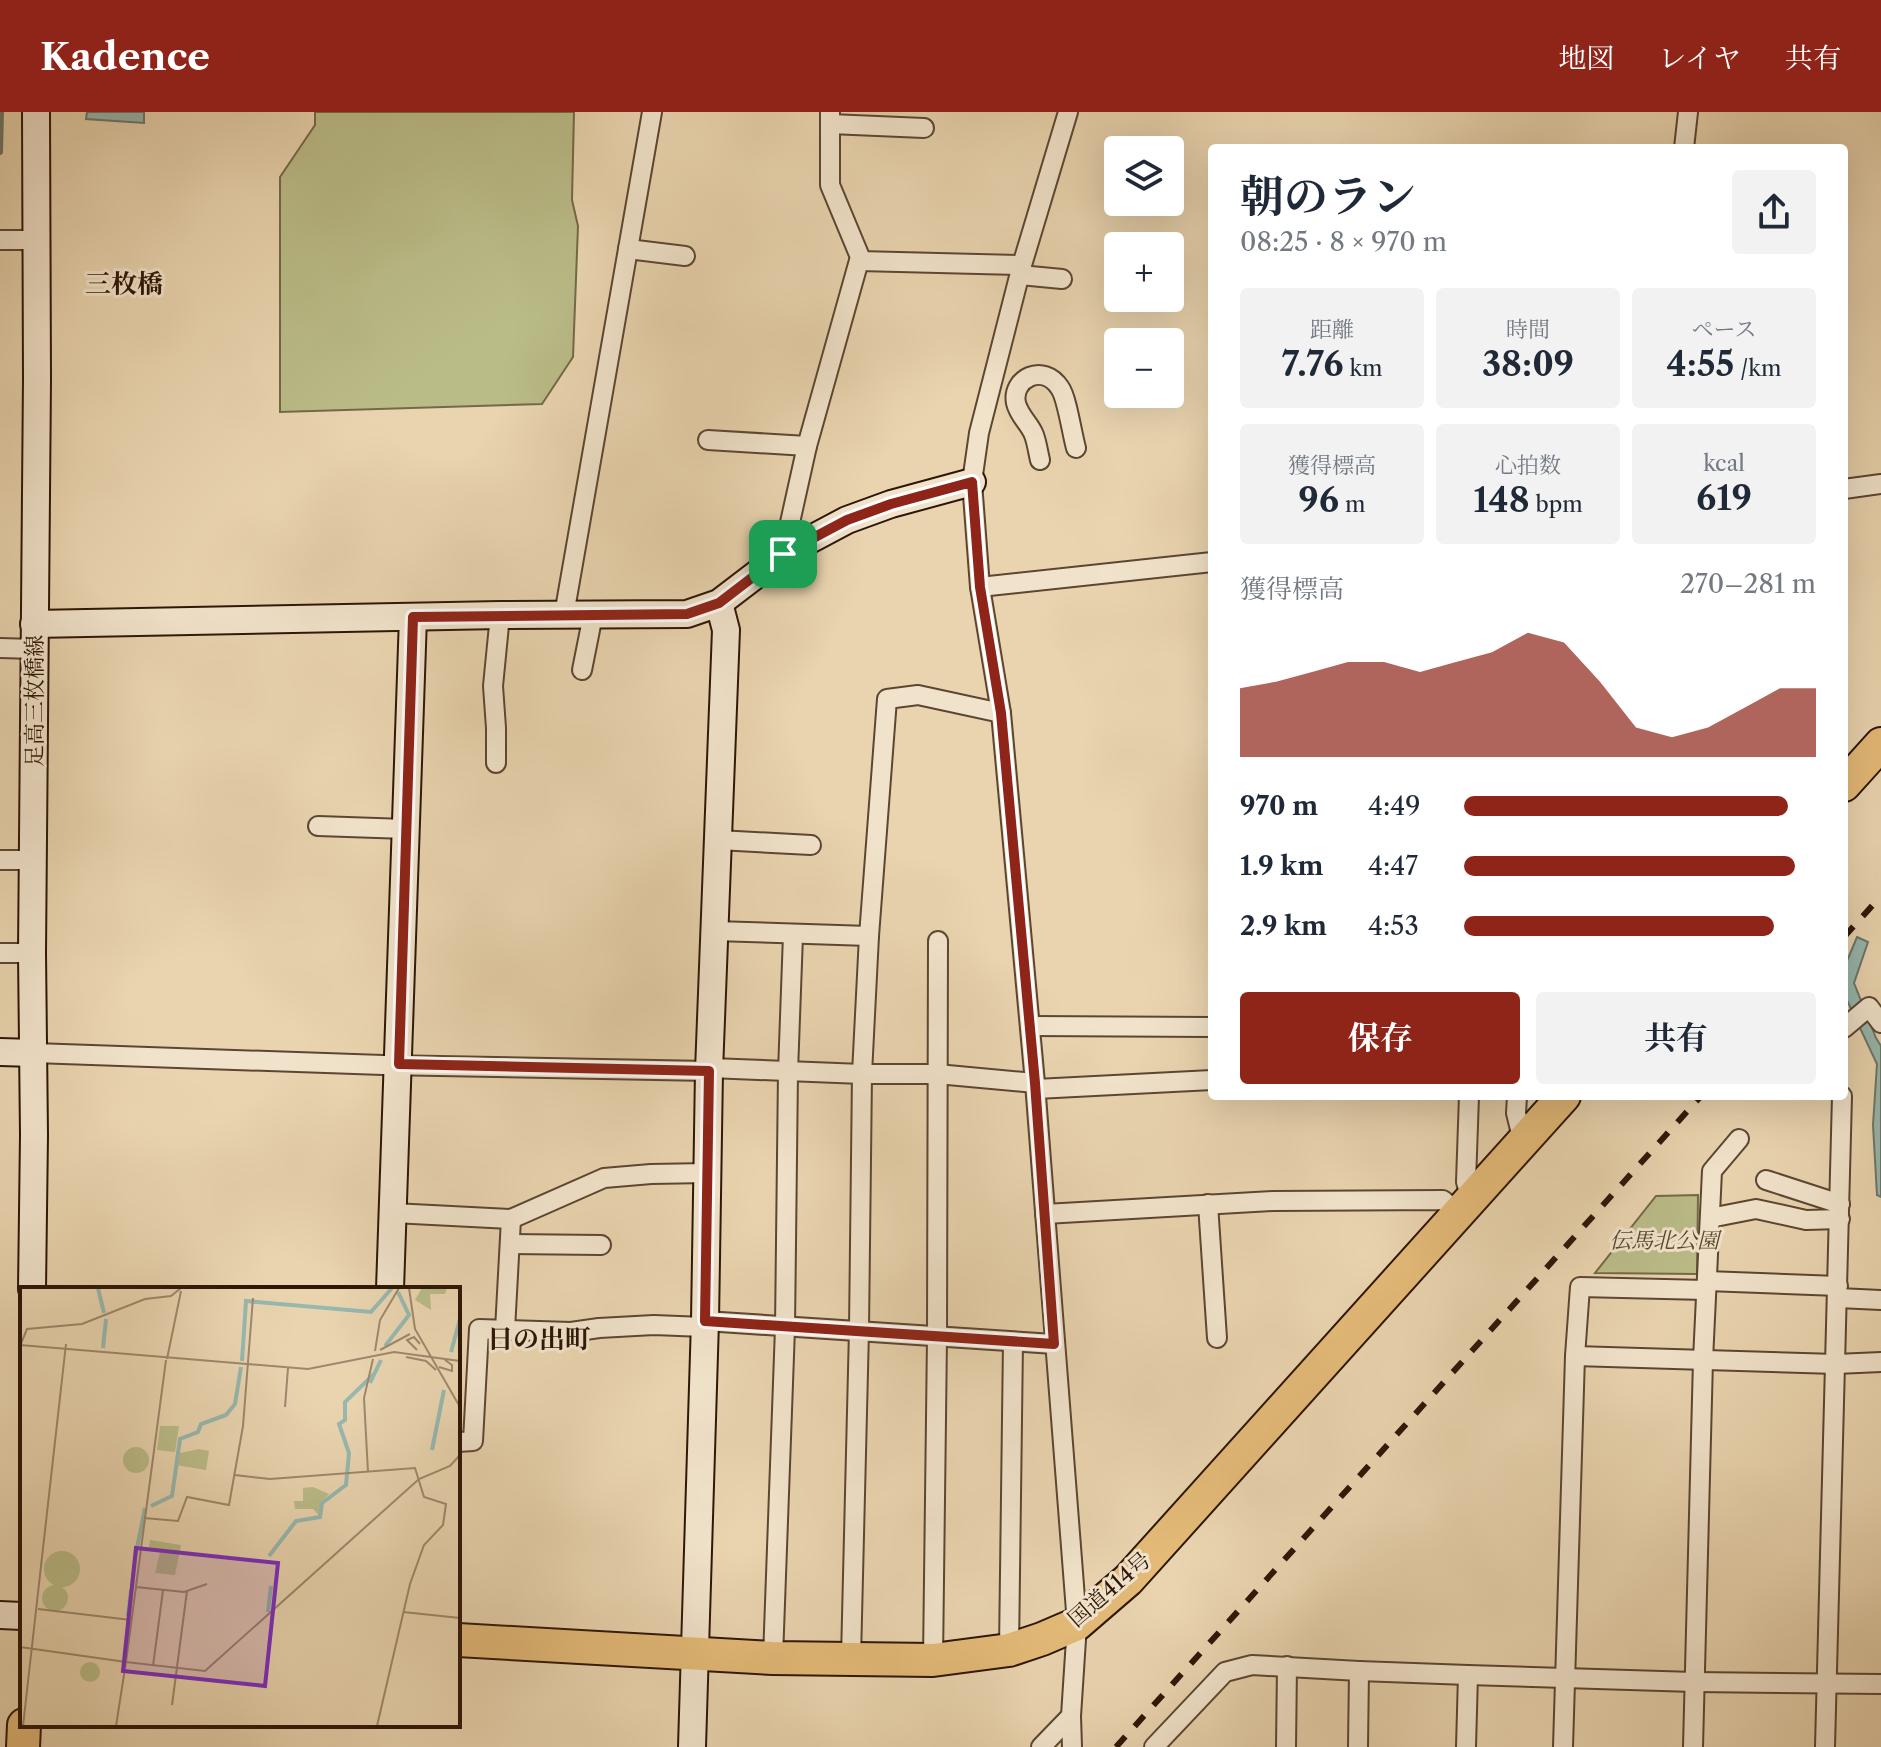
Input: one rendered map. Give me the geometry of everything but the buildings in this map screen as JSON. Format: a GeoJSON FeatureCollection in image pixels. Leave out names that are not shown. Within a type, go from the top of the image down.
{"type":"FeatureCollection","features":[{"type":"Feature","properties":{"kind":"highway"},"geometry":{"type":"LineString","coordinates":[[1848,781],[1881,744]]}},
{"type":"Feature","properties":{"kind":"highway","name":"国道414号"},"geometry":{"type":"LineString","coordinates":[[460,1640],[773,1658],[933,1660],[1009,1650],[1077,1624],[1128,1580],[1560,1100]]}},
{"type":"Feature","properties":{"kind":"highway"},"geometry":{"type":"LineString","coordinates":[[23,1747],[24,1727]]}},
{"type":"Feature","properties":{"kind":"street","name":"足高三枚橋線"},"geometry":{"type":"LineString","coordinates":[[32,1287],[36,112]]}},
{"type":"Feature","properties":{"kind":"street"},"geometry":{"type":"LineString","coordinates":[[564,615],[652,112]]}},
{"type":"Feature","properties":{"kind":"street"},"geometry":{"type":"LineString","coordinates":[[1068,112],[1021,270],[979,433],[972,482],[980,587],[1001,713],[1036,1086],[1077,1624],[1072,1747]]}},
{"type":"Feature","properties":{"kind":"street"},"geometry":{"type":"LineString","coordinates":[[1684,144],[1688,112]]}},
{"type":"Feature","properties":{"kind":"street"},"geometry":{"type":"LineString","coordinates":[[783,554],[807,446],[860,257],[830,185],[830,118],[924,128]]}},
{"type":"Feature","properties":{"kind":"street"},"geometry":{"type":"LineString","coordinates":[[0,240],[35,240]]}},
{"type":"Feature","properties":{"kind":"street"},"geometry":{"type":"LineString","coordinates":[[628,249],[685,256]]}},
{"type":"Feature","properties":{"kind":"street"},"geometry":{"type":"LineString","coordinates":[[859,261],[1021,270],[1062,279]]}},
{"type":"Feature","properties":{"kind":"street"},"geometry":{"type":"LineString","coordinates":[[1040,460],[1034,434],[1015,401],[1017,391],[1026,378],[1037,374],[1052,379],[1062,390],[1076,448]]}},
{"type":"Feature","properties":{"kind":"street"},"geometry":{"type":"LineString","coordinates":[[708,440],[807,446]]}},
{"type":"Feature","properties":{"kind":"street"},"geometry":{"type":"LineString","coordinates":[[0,648],[34,636],[413,617],[687,614],[719,603],[783,554],[847,520],[891,504],[972,482]]}},
{"type":"Feature","properties":{"kind":"street"},"geometry":{"type":"LineString","coordinates":[[1848,488],[1881,484]]}},
{"type":"Feature","properties":{"kind":"street"},"geometry":{"type":"LineString","coordinates":[[980,587],[1208,562]]}},
{"type":"Feature","properties":{"kind":"street"},"geometry":{"type":"LineString","coordinates":[[692,1747],[709,1070],[726,630],[719,603]]}},
{"type":"Feature","properties":{"kind":"street"},"geometry":{"type":"LineString","coordinates":[[496,763],[493,686],[500,615]]}},
{"type":"Feature","properties":{"kind":"street"},"geometry":{"type":"LineString","coordinates":[[582,670],[593,615]]}},
{"type":"Feature","properties":{"kind":"street"},"geometry":{"type":"LineString","coordinates":[[390,1287],[413,617]]}},
{"type":"Feature","properties":{"kind":"street"},"geometry":{"type":"LineString","coordinates":[[851,1658],[862,1074],[887,699],[918,695],[1001,713]]}},
{"type":"Feature","properties":{"kind":"street"},"geometry":{"type":"LineString","coordinates":[[318,826],[406,829]]}},
{"type":"Feature","properties":{"kind":"street"},"geometry":{"type":"LineString","coordinates":[[718,840],[811,845]]}},
{"type":"Feature","properties":{"kind":"street"},"geometry":{"type":"LineString","coordinates":[[0,860],[32,860]]}},
{"type":"Feature","properties":{"kind":"street"},"geometry":{"type":"LineString","coordinates":[[714,931],[869,936]]}},
{"type":"Feature","properties":{"kind":"street"},"geometry":{"type":"LineString","coordinates":[[773,1658],[785,1328],[793,935]]}},
{"type":"Feature","properties":{"kind":"street"},"geometry":{"type":"LineString","coordinates":[[933,1660],[938,941]]}},
{"type":"Feature","properties":{"kind":"street"},"geometry":{"type":"LineString","coordinates":[[0,953],[32,953]]}},
{"type":"Feature","properties":{"kind":"street"},"geometry":{"type":"LineString","coordinates":[[1848,1025],[1869,1007],[1881,1023]]}},
{"type":"Feature","properties":{"kind":"street"},"geometry":{"type":"LineString","coordinates":[[1030,1026],[1208,1027]]}},
{"type":"Feature","properties":{"kind":"street"},"geometry":{"type":"LineString","coordinates":[[0,1052],[399,1064],[937,1074],[1036,1086],[1208,1080]]}},
{"type":"Feature","properties":{"kind":"street"},"geometry":{"type":"LineString","coordinates":[[1045,1214],[1273,1201],[1443,1200],[1464,1206],[1469,1100]]}},
{"type":"Feature","properties":{"kind":"street"},"geometry":{"type":"LineString","coordinates":[[1517,1100],[1516,1113],[1523,1142]]}},
{"type":"Feature","properties":{"kind":"street"},"geometry":{"type":"LineString","coordinates":[[1825,1747],[1842,1100]]}},
{"type":"Feature","properties":{"kind":"street"},"geometry":{"type":"LineString","coordinates":[[1693,1747],[1703,1360],[1712,1171],[1739,1139]]}},
{"type":"Feature","properties":{"kind":"street"},"geometry":{"type":"LineString","coordinates":[[393,1213],[511,1219],[604,1178],[707,1173]]}},
{"type":"Feature","properties":{"kind":"street"},"geometry":{"type":"LineString","coordinates":[[1766,1180],[1840,1212]]}},
{"type":"Feature","properties":{"kind":"street"},"geometry":{"type":"LineString","coordinates":[[1208,1204],[1217,1338]]}},
{"type":"Feature","properties":{"kind":"street"},"geometry":{"type":"LineString","coordinates":[[1710,1218],[1756,1209],[1806,1220],[1840,1212]]}},
{"type":"Feature","properties":{"kind":"street"},"geometry":{"type":"LineString","coordinates":[[505,1330],[511,1219]]}},
{"type":"Feature","properties":{"kind":"street"},"geometry":{"type":"LineString","coordinates":[[510,1244],[601,1245]]}},
{"type":"Feature","properties":{"kind":"street"},"geometry":{"type":"LineString","coordinates":[[1563,1747],[1575,1356],[1580,1287],[1706,1286],[1838,1292],[1881,1300]]}},
{"type":"Feature","properties":{"kind":"street"},"geometry":{"type":"LineString","coordinates":[[460,1442],[473,1441],[479,1329],[571,1332],[704,1324],[859,1330],[1054,1344]]}},
{"type":"Feature","properties":{"kind":"street"},"geometry":{"type":"LineString","coordinates":[[1009,1650],[1013,1342]]}},
{"type":"Feature","properties":{"kind":"street"},"geometry":{"type":"LineString","coordinates":[[1575,1356],[1836,1364],[1881,1362]]}},
{"type":"Feature","properties":{"kind":"street"},"geometry":{"type":"LineString","coordinates":[[0,1615],[20,1616]]}},
{"type":"Feature","properties":{"kind":"street"},"geometry":{"type":"LineString","coordinates":[[1154,1747],[1225,1672],[1252,1665],[1694,1682],[1881,1684]]}},
{"type":"Feature","properties":{"kind":"street"},"geometry":{"type":"LineString","coordinates":[[1286,1747],[1287,1666]]}},
{"type":"Feature","properties":{"kind":"street"},"geometry":{"type":"LineString","coordinates":[[1358,1747],[1359,1671]]}},
{"type":"Feature","properties":{"kind":"street"},"geometry":{"type":"LineString","coordinates":[[1466,1747],[1468,1675]]}},
{"type":"Feature","properties":{"kind":"street"},"geometry":{"type":"LineString","coordinates":[[1041,1747],[1071,1716]]}},
{"type":"Feature","properties":{"kind":"green space"},"geometry":{"type":"Polygon","coordinates":[[[315,112],[574,112],[572,200],[578,226],[573,357],[542,404],[280,412],[280,177],[315,125],[315,112]]]}},
{"type":"Feature","properties":{"kind":"green space","name":"伝馬北公園"},"geometry":{"type":"Polygon","coordinates":[[[1698,1195],[1697,1274],[1595,1273],[1656,1196],[1698,1195]]]}},
{"type":"Feature","properties":{"kind":"water"},"geometry":{"type":"Polygon","coordinates":[[[87,112],[144,112],[144,123],[86,119],[87,112]]]}},
{"type":"Feature","properties":{"kind":"water"},"geometry":{"type":"Polygon","coordinates":[[[1857,937],[1868,942],[1854,983],[1881,1046],[1881,1197],[1877,1195],[1873,1125],[1877,1064],[1848,1002],[1848,958],[1857,937]]]}},
{"type":"Feature","properties":{"kind":"waterway"},"geometry":{"type":"LineString","coordinates":[[0,152],[1,112]]}},
{"type":"Feature","properties":{"kind":"railway"},"geometry":{"type":"LineString","coordinates":[[1848,933],[1881,896]]}},
{"type":"Feature","properties":{"kind":"railway"},"geometry":{"type":"LineString","coordinates":[[1116,1747],[1697,1100]]}},
{"type":"Feature","properties":{"kind":"district","name":"三枚橋"},"geometry":{"type":"Point","coordinates":[124,284]}},
{"type":"Feature","properties":{"kind":"district","name":"日の出町"},"geometry":{"type":"Point","coordinates":[539,1339]}},
{"type":"Feature","properties":{"kind":"route"},"geometry":{"type":"LineString","coordinates":[[972,482],[980,587],[1001,713],[1035,1083],[1054,1344],[705,1321],[709,1071],[399,1064],[413,617],[687,614],[719,603],[783,554],[847,520],[891,504],[972,482]]}}]}
